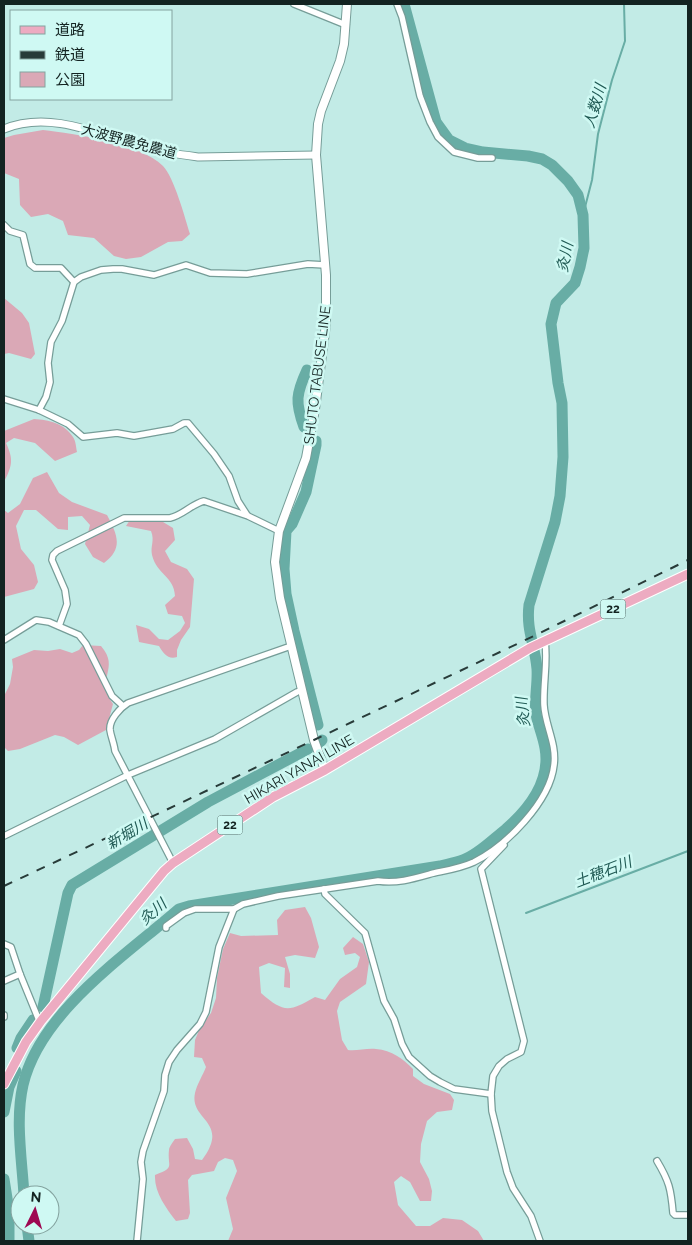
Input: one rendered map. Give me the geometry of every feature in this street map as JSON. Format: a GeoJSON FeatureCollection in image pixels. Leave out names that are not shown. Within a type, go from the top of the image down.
{"type":"FeatureCollection","features":[{"type":"Feature","properties":{"kind":"main road","name":"SHUTO TABUSE LINE"},"geometry":{"type":"LineString","coordinates":[[325,770],[314,740],[291,646],[276,577],[275,562],[279,531],[310,444],[326,324],[325,264],[316,155],[318,124],[340,61],[344,44],[347,4]]}},
{"type":"Feature","properties":{"kind":"main road","name":"HIKARI YANAI LINE"},"geometry":{"type":"LineString","coordinates":[[4,1084],[26,1042],[40,1021],[164,871],[173,864],[273,797],[325,770],[538,645],[688,574]]}},
{"type":"Feature","properties":{"kind":"street"},"geometry":{"type":"LineString","coordinates":[[294,4],[346,25]]}},
{"type":"Feature","properties":{"kind":"street"},"geometry":{"type":"LineString","coordinates":[[397,4],[402,17],[420,96],[438,137],[454,152],[478,158],[492,158]]}},
{"type":"Feature","properties":{"kind":"street","name":"大波野農免農道"},"geometry":{"type":"LineString","coordinates":[[4,129],[27,123],[61,123],[149,149],[199,157],[316,155]]}},
{"type":"Feature","properties":{"kind":"street"},"geometry":{"type":"LineString","coordinates":[[4,225],[10,231],[23,234],[30,264],[35,268],[61,268],[74,282]]}},
{"type":"Feature","properties":{"kind":"street"},"geometry":{"type":"LineString","coordinates":[[39,410],[46,397],[50,382],[48,362],[50,342],[62,321],[74,282],[81,277],[89,273],[113,269],[154,275],[186,266],[210,273],[247,274],[308,264],[325,264]]}},
{"type":"Feature","properties":{"kind":"street"},"geometry":{"type":"LineString","coordinates":[[4,399],[39,410],[68,424],[83,437],[116,433],[134,436],[173,429],[188,423],[230,476],[238,501],[248,516]]}},
{"type":"Feature","properties":{"kind":"street"},"geometry":{"type":"LineString","coordinates":[[59,626],[67,604],[65,590],[52,560],[53,555],[57,550],[124,518],[170,518],[204,501],[248,516],[279,531]]}},
{"type":"Feature","properties":{"kind":"street"},"geometry":{"type":"LineString","coordinates":[[4,640],[36,620],[59,626],[79,635],[86,644],[112,696],[123,706]]}},
{"type":"Feature","properties":{"kind":"street"},"geometry":{"type":"LineString","coordinates":[[166,928],[184,912],[195,909],[234,909],[243,904],[278,896],[378,881],[390,883],[423,878],[433,873],[454,870],[475,862],[493,849],[514,832],[538,805],[549,782],[554,765],[553,741],[544,708],[546,652],[538,645]]}},
{"type":"Feature","properties":{"kind":"street"},"geometry":{"type":"LineString","coordinates":[[173,864],[114,751],[110,727],[113,720],[123,706],[162,690],[291,646]]}},
{"type":"Feature","properties":{"kind":"street"},"geometry":{"type":"LineString","coordinates":[[4,836],[128,776],[215,739],[302,690]]}},
{"type":"Feature","properties":{"kind":"street"},"geometry":{"type":"LineString","coordinates":[[514,832],[513,836],[481,869],[524,1041],[521,1052],[507,1059],[499,1066],[493,1076],[492,1111],[507,1172],[513,1188],[536,1226],[540,1241]]}},
{"type":"Feature","properties":{"kind":"street"},"geometry":{"type":"LineString","coordinates":[[324,889],[325,894],[365,933],[384,1001],[394,1019],[402,1044],[409,1057],[430,1076],[440,1082],[454,1088],[491,1094]]}},
{"type":"Feature","properties":{"kind":"street"},"geometry":{"type":"LineString","coordinates":[[137,1241],[143,1179],[141,1162],[164,1091],[165,1075],[169,1062],[200,1024],[206,1012],[220,947],[234,909]]}},
{"type":"Feature","properties":{"kind":"street"},"geometry":{"type":"LineString","coordinates":[[4,944],[11,947],[40,1021]]}},
{"type":"Feature","properties":{"kind":"street"},"geometry":{"type":"LineString","coordinates":[[4,981],[20,974]]}},
{"type":"Feature","properties":{"kind":"street"},"geometry":{"type":"LineString","coordinates":[[657,1160],[668,1180],[673,1213],[675,1215],[688,1215]]}},
{"type":"Feature","properties":{"kind":"green space"},"geometry":{"type":"Polygon","coordinates":[[[43,130],[106,141],[139,151],[153,158],[163,166],[171,179],[190,234],[182,241],[168,242],[141,257],[126,259],[114,256],[94,238],[68,235],[63,221],[48,214],[31,217],[20,205],[19,179],[4,173],[4,138],[43,130]]]}},
{"type":"Feature","properties":{"kind":"green space"},"geometry":{"type":"Polygon","coordinates":[[[4,298],[22,313],[29,323],[35,354],[31,359],[9,353],[4,354],[4,298]]]}},
{"type":"Feature","properties":{"kind":"green space"},"geometry":{"type":"Polygon","coordinates":[[[34,419],[51,421],[65,428],[74,439],[77,452],[55,461],[35,443],[14,438],[6,443],[11,463],[4,482],[4,431],[34,419]]]}},
{"type":"Feature","properties":{"kind":"green space"},"geometry":{"type":"Polygon","coordinates":[[[47,472],[59,493],[72,502],[107,515],[114,528],[117,540],[114,552],[104,563],[93,557],[85,544],[90,525],[82,516],[68,517],[68,530],[58,529],[36,510],[24,510],[16,526],[21,549],[34,565],[38,582],[34,589],[4,597],[4,510],[8,513],[20,504],[33,478],[47,472]]]}},
{"type":"Feature","properties":{"kind":"green space"},"geometry":{"type":"Polygon","coordinates":[[[130,520],[163,522],[173,528],[175,540],[165,551],[171,562],[187,569],[194,579],[190,627],[181,640],[177,650],[177,657],[174,658],[168,657],[159,646],[139,642],[136,625],[149,629],[159,639],[168,640],[180,631],[185,623],[182,616],[168,614],[165,605],[175,596],[174,589],[154,562],[151,531],[126,526],[130,520]]]}},
{"type":"Feature","properties":{"kind":"green space"},"geometry":{"type":"Polygon","coordinates":[[[83,645],[101,646],[109,661],[106,687],[113,704],[106,730],[78,745],[64,737],[55,735],[20,749],[8,751],[4,747],[4,696],[10,684],[13,667],[12,659],[34,650],[48,651],[60,649],[72,653],[79,650],[83,645]]]}},
{"type":"Feature","properties":{"kind":"green space"},"geometry":{"type":"Polygon","coordinates":[[[305,907],[311,918],[319,947],[315,958],[295,955],[285,957],[290,974],[290,988],[284,987],[285,968],[269,963],[259,967],[261,993],[275,1004],[287,1008],[299,1006],[315,997],[325,1000],[340,979],[357,967],[360,957],[355,953],[345,955],[343,948],[353,937],[363,944],[369,962],[366,984],[340,1002],[337,1011],[342,1040],[348,1050],[376,1049],[392,1053],[413,1069],[413,1076],[424,1084],[450,1094],[454,1100],[452,1110],[437,1112],[427,1121],[421,1144],[420,1162],[429,1179],[432,1191],[431,1201],[420,1201],[410,1182],[401,1176],[394,1182],[398,1205],[416,1226],[430,1226],[443,1218],[462,1220],[478,1231],[484,1241],[228,1241],[233,1229],[226,1198],[237,1171],[233,1160],[225,1158],[218,1162],[214,1171],[192,1175],[188,1180],[190,1213],[188,1219],[176,1221],[161,1200],[156,1188],[155,1175],[168,1168],[169,1149],[175,1139],[187,1138],[193,1149],[195,1159],[202,1160],[210,1147],[211,1129],[195,1102],[195,1093],[206,1067],[202,1058],[194,1057],[195,1040],[200,1028],[211,1013],[216,998],[217,978],[223,949],[230,933],[241,936],[278,935],[277,920],[285,910],[305,907]]]}},
{"type":"Feature","properties":{"kind":"waterway","name":"灸川"},"geometry":{"type":"LineString","coordinates":[[23,1185],[20,1112],[23,1085],[32,1058],[47,1033],[87,987],[179,909],[440,866],[460,861],[480,850],[515,821],[530,803],[542,783],[546,760],[536,714],[537,669],[528,614],[529,605],[555,522],[560,496],[563,457],[562,403],[551,324],[556,303],[575,283],[580,267],[584,248],[583,215],[578,195],[568,181],[552,165],[542,159],[483,152],[465,148],[449,140],[436,122],[404,4]]}},
{"type":"Feature","properties":{"kind":"waterway","name":"人数川"},"geometry":{"type":"LineString","coordinates":[[583,215],[592,180],[598,134],[612,80],[625,41],[624,4]]}},
{"type":"Feature","properties":{"kind":"waterway","name":"新堀川"},"geometry":{"type":"LineString","coordinates":[[304,427],[299,411],[298,398],[307,370]]}},
{"type":"Feature","properties":{"kind":"waterway","name":"新堀川"},"geometry":{"type":"LineString","coordinates":[[316,441],[306,492],[292,524],[286,531],[284,569],[286,594],[294,631],[318,725]]}},
{"type":"Feature","properties":{"kind":"waterway","name":"新堀川"},"geometry":{"type":"LineString","coordinates":[[43,1007],[68,893],[72,885],[208,802],[308,749]]}},
{"type":"Feature","properties":{"kind":"waterway","name":"土穂石川"},"geometry":{"type":"LineString","coordinates":[[526,913],[688,851]]}},
{"type":"Feature","properties":{"kind":"waterway","name":"新堀川"},"geometry":{"type":"LineString","coordinates":[[17,1048],[33,1020]]}},
{"type":"Feature","properties":{"kind":"waterway","name":"新堀川"},"geometry":{"type":"LineString","coordinates":[[4,1112],[9,1087],[16,1071]]}},
{"type":"Feature","properties":{"kind":"waterway","name":"新堀川"},"geometry":{"type":"LineString","coordinates":[[4,1179],[9,1211],[9,1241]]}},
{"type":"Feature","properties":{"kind":"waterway","name":"灸川"},"geometry":{"type":"LineString","coordinates":[[28,1235],[29,1241]]}},
{"type":"Feature","properties":{"kind":"railway"},"geometry":{"type":"LineString","coordinates":[[4,886],[538,634],[688,560]]}}]}
